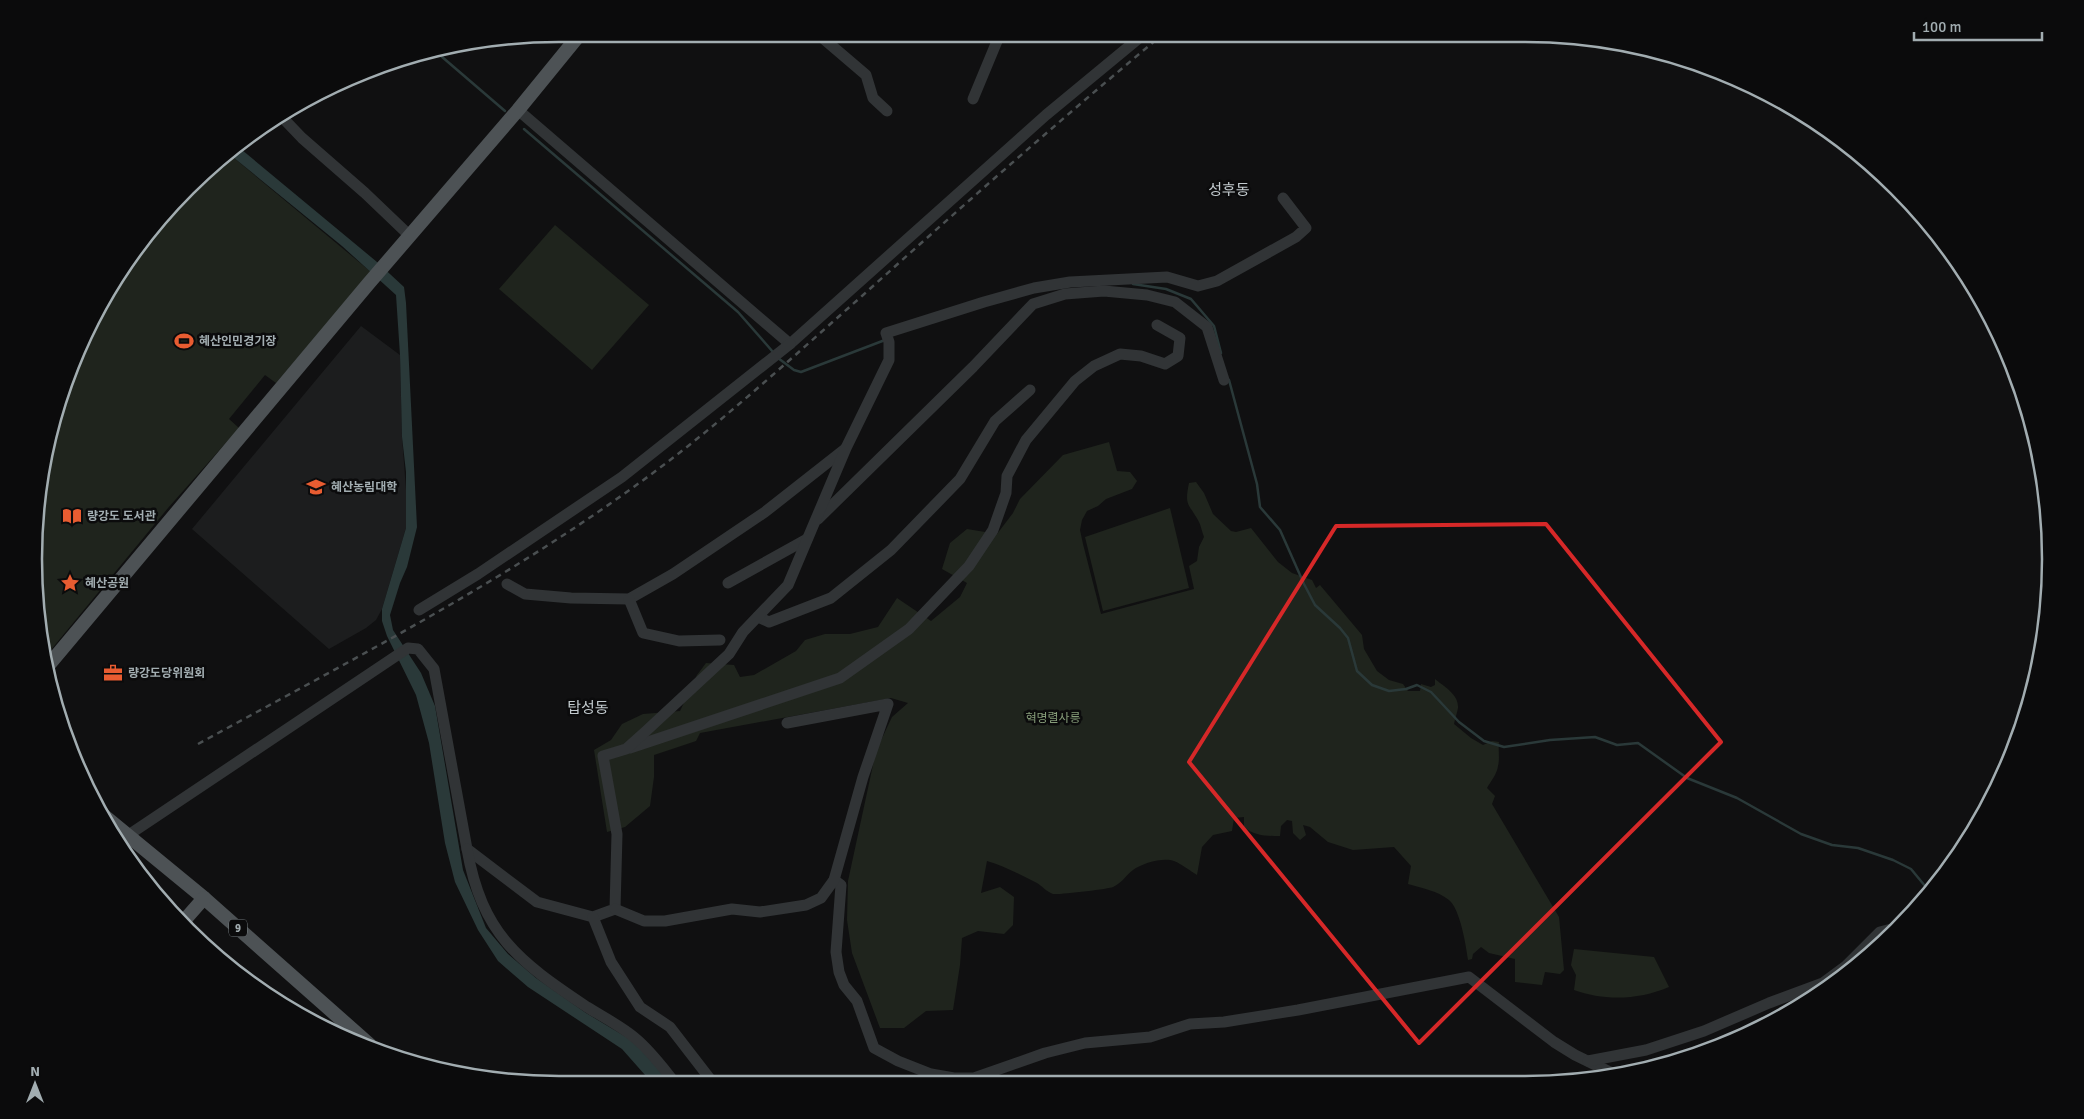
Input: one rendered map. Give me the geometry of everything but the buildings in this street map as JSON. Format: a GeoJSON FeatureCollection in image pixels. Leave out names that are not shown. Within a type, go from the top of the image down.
{"type":"FeatureCollection","features":[{"type":"Feature","properties":{"kind":"main road"},"geometry":{"type":"LineString","coordinates":[[52,661],[573,42]]}},
{"type":"Feature","properties":{"kind":"main road","name":"9"},"geometry":{"type":"LineString","coordinates":[[127,843],[204,898],[360,1036]]}},
{"type":"Feature","properties":{"kind":"main road"},"geometry":{"type":"LineString","coordinates":[[187,917],[204,898]]}},
{"type":"Feature","properties":{"kind":"street"},"geometry":{"type":"LineString","coordinates":[[827,42],[866,75],[873,98],[887,111]]}},
{"type":"Feature","properties":{"kind":"street"},"geometry":{"type":"LineString","coordinates":[[973,99],[997,42]]}},
{"type":"Feature","properties":{"kind":"street"},"geometry":{"type":"LineString","coordinates":[[419,610],[478,574],[622,476],[776,356],[1046,116],[1134,42]]}},
{"type":"Feature","properties":{"kind":"street"},"geometry":{"type":"LineString","coordinates":[[518,110],[790,344]]}},
{"type":"Feature","properties":{"kind":"street"},"geometry":{"type":"LineString","coordinates":[[286,122],[410,236]]}},
{"type":"Feature","properties":{"kind":"street"},"geometry":{"type":"LineString","coordinates":[[626,749],[729,654],[743,632],[788,585],[846,448],[889,360],[888,338],[984,302],[1034,288],[1070,282],[1166,277],[1198,286],[1217,281],[1296,237],[1306,228],[1283,198]]}},
{"type":"Feature","properties":{"kind":"street"},"geometry":{"type":"LineString","coordinates":[[814,524],[973,368],[1033,304],[1065,294],[1104,290],[1147,295],[1175,302],[1207,327],[1224,380]]}},
{"type":"Feature","properties":{"kind":"street"},"geometry":{"type":"LineString","coordinates":[[615,909],[617,834],[603,756],[840,678],[909,629],[970,566],[993,530],[1006,493],[1007,476],[1026,440],[1075,381],[1094,366],[1120,354],[1141,356],[1165,364],[1178,356],[1180,338],[1158,325]]}},
{"type":"Feature","properties":{"kind":"street"},"geometry":{"type":"LineString","coordinates":[[758,617],[769,622],[831,598],[891,550],[960,479],[995,421],[1030,390]]}},
{"type":"Feature","properties":{"kind":"street"},"geometry":{"type":"LineString","coordinates":[[507,584],[525,594],[571,598],[629,599],[673,574],[765,512],[846,448]]}},
{"type":"Feature","properties":{"kind":"street"},"geometry":{"type":"LineString","coordinates":[[728,583],[807,539]]}},
{"type":"Feature","properties":{"kind":"street"},"geometry":{"type":"LineString","coordinates":[[629,599],[643,633],[679,641],[720,640],[743,632]]}},
{"type":"Feature","properties":{"kind":"street"},"geometry":{"type":"LineString","coordinates":[[720,640],[729,654]]}},
{"type":"Feature","properties":{"kind":"street"},"geometry":{"type":"LineString","coordinates":[[124,838],[408,648],[418,649],[434,669],[472,875],[491,923],[510,948],[539,974],[634,1037],[670,1076]]}},
{"type":"Feature","properties":{"kind":"street"},"geometry":{"type":"LineString","coordinates":[[467,849],[538,902],[593,917],[615,909],[644,921],[665,922],[732,908],[760,912],[806,905],[821,898],[834,880],[864,777],[888,704],[787,723]]}},
{"type":"Feature","properties":{"kind":"street"},"geometry":{"type":"LineString","coordinates":[[834,880],[841,886],[836,952],[839,972],[844,985],[857,1001],[874,1048],[898,1061],[931,1074],[942,1076]]}},
{"type":"Feature","properties":{"kind":"street"},"geometry":{"type":"LineString","coordinates":[[593,917],[611,962],[640,1007],[670,1026],[708,1076]]}},
{"type":"Feature","properties":{"kind":"street"},"geometry":{"type":"LineString","coordinates":[[1858,954],[1880,932],[1883,931]]}},
{"type":"Feature","properties":{"kind":"street"},"geometry":{"type":"LineString","coordinates":[[980,1076],[1045,1053],[1085,1043],[1150,1037],[1190,1024],[1224,1022],[1298,1010],[1469,977],[1554,1042],[1606,1070]]}},
{"type":"Feature","properties":{"kind":"street"},"geometry":{"type":"LineString","coordinates":[[1588,1061],[1646,1050],[1695,1034],[1817,985]]}},
{"type":"Feature","properties":{"kind":"highlighted area"},"geometry":{"type":"Polygon","coordinates":[[[1546,524],[1721,742],[1419,1043],[1189,762],[1336,526],[1546,524]]]}},
{"type":"Feature","properties":{"kind":"shaded area"},"geometry":{"type":"Polygon","coordinates":[[[243,151],[377,262],[404,287],[417,527],[407,567],[390,615],[393,630],[421,673],[435,706],[463,870],[486,928],[508,954],[536,978],[586,1013],[631,1040],[664,1076],[646,1076],[622,1049],[528,987],[498,961],[478,930],[455,882],[445,843],[429,743],[416,695],[387,636],[382,621],[382,609],[406,528],[406,472],[402,437],[396,295],[342,246],[234,158],[243,151]]]}},
{"type":"Feature","properties":{"kind":"shaded area","name":"혜산농림대학"},"geometry":{"type":"Polygon","coordinates":[[[361,326],[400,355],[402,437],[407,503],[406,528],[382,609],[376,620],[366,628],[329,649],[192,529],[361,326]]]}},
{"type":"Feature","properties":{"kind":"green space"},"geometry":{"type":"Polygon","coordinates":[[[234,158],[371,272],[276,383],[265,375],[229,419],[239,428],[168,508],[51,650],[42,560],[44,526],[52,459],[70,393],[96,331],[130,272],[171,219],[194,194],[234,158]]]}},
{"type":"Feature","properties":{"kind":"green space"},"geometry":{"type":"Polygon","coordinates":[[[555,225],[649,305],[592,370],[499,289],[555,225]]]}},
{"type":"Feature","properties":{"kind":"green space","name":"혁명렬사릉"},"geometry":{"type":"Polygon","coordinates":[[[1109,442],[1117,471],[1130,472],[1137,481],[1132,489],[1106,499],[1098,506],[1087,511],[1082,520],[1080,530],[1101,614],[1194,589],[1189,566],[1197,561],[1199,547],[1204,537],[1199,522],[1187,501],[1189,483],[1196,482],[1204,493],[1213,514],[1231,531],[1236,532],[1251,528],[1278,562],[1292,573],[1312,580],[1316,588],[1320,585],[1362,635],[1364,649],[1377,671],[1389,680],[1403,684],[1408,691],[1420,691],[1421,684],[1431,687],[1435,685],[1435,679],[1450,691],[1458,703],[1454,724],[1483,745],[1492,741],[1499,742],[1497,769],[1487,788],[1495,796],[1492,804],[1559,917],[1564,970],[1560,974],[1545,972],[1542,985],[1515,982],[1515,959],[1489,953],[1481,947],[1473,954],[1472,959],[1468,960],[1462,928],[1453,905],[1440,894],[1408,884],[1411,866],[1394,847],[1353,850],[1328,842],[1310,827],[1303,825],[1306,835],[1300,840],[1293,833],[1292,821],[1287,820],[1281,826],[1280,836],[1261,835],[1244,827],[1244,817],[1234,818],[1232,831],[1213,835],[1202,847],[1197,875],[1174,861],[1159,860],[1137,867],[1113,887],[1053,894],[1025,877],[987,861],[981,893],[1000,887],[1014,897],[1013,925],[1004,934],[978,931],[962,938],[953,1010],[926,1011],[904,1028],[880,1028],[852,953],[847,920],[848,881],[876,751],[892,717],[908,703],[891,698],[700,733],[696,741],[654,755],[654,777],[650,806],[625,827],[607,832],[594,750],[611,740],[622,724],[643,714],[680,711],[697,675],[706,663],[734,665],[740,677],[754,675],[796,651],[805,640],[825,634],[850,634],[878,627],[897,598],[931,621],[960,597],[967,583],[942,569],[950,543],[967,529],[997,534],[1013,513],[1020,499],[1063,455],[1109,442]]]}},
{"type":"Feature","properties":{"kind":"green space"},"geometry":{"type":"Polygon","coordinates":[[[1170,508],[1189,588],[1103,611],[1085,537],[1170,508]]]}},
{"type":"Feature","properties":{"kind":"green space"},"geometry":{"type":"Polygon","coordinates":[[[1574,949],[1654,957],[1669,987],[1634,997],[1622,998],[1585,994],[1574,990],[1576,975],[1571,965],[1574,949]]]}},
{"type":"Feature","properties":{"kind":"waterway"},"geometry":{"type":"LineString","coordinates":[[441,56],[505,111]]}},
{"type":"Feature","properties":{"kind":"waterway"},"geometry":{"type":"LineString","coordinates":[[524,129],[738,312],[773,352]]}},
{"type":"Feature","properties":{"kind":"waterway"},"geometry":{"type":"LineString","coordinates":[[1133,284],[1166,289],[1191,299],[1214,326],[1221,353]]}},
{"type":"Feature","properties":{"kind":"waterway"},"geometry":{"type":"LineString","coordinates":[[778,358],[794,370],[801,372],[885,340]]}},
{"type":"Feature","properties":{"kind":"waterway"},"geometry":{"type":"LineString","coordinates":[[1229,380],[1257,484],[1260,507],[1280,530],[1315,605],[1348,638],[1357,671],[1372,685],[1389,691],[1406,689],[1417,685],[1431,692],[1459,722],[1484,741],[1504,747],[1550,740],[1595,737],[1617,745],[1638,743],[1687,778],[1737,798],[1801,834],[1832,845],[1858,848],[1893,860],[1911,869],[1925,886]]}},
{"type":"Feature","properties":{"kind":"railway"},"geometry":{"type":"LineString","coordinates":[[198,744],[476,590],[583,522],[665,464],[751,394],[1011,164],[1154,42]]}},
{"type":"Feature","properties":{"kind":"place","name":"혜산인민경기장"},"geometry":{"type":"Point","coordinates":[184,341]}},
{"type":"Feature","properties":{"kind":"place","name":"혜산농림대학"},"geometry":{"type":"Point","coordinates":[316,487]}},
{"type":"Feature","properties":{"kind":"place","name":"량강도 도서관"},"geometry":{"type":"Point","coordinates":[72,516]}},
{"type":"Feature","properties":{"kind":"place","name":"혜산공원"},"geometry":{"type":"Point","coordinates":[70,583]}},
{"type":"Feature","properties":{"kind":"place","name":"량강도당위원회"},"geometry":{"type":"Point","coordinates":[113,673]}},
{"type":"Feature","properties":{"kind":"district","name":"성후동"},"geometry":{"type":"Point","coordinates":[1229,190]}},
{"type":"Feature","properties":{"kind":"district","name":"탑성동"},"geometry":{"type":"Point","coordinates":[588,708]}}]}
